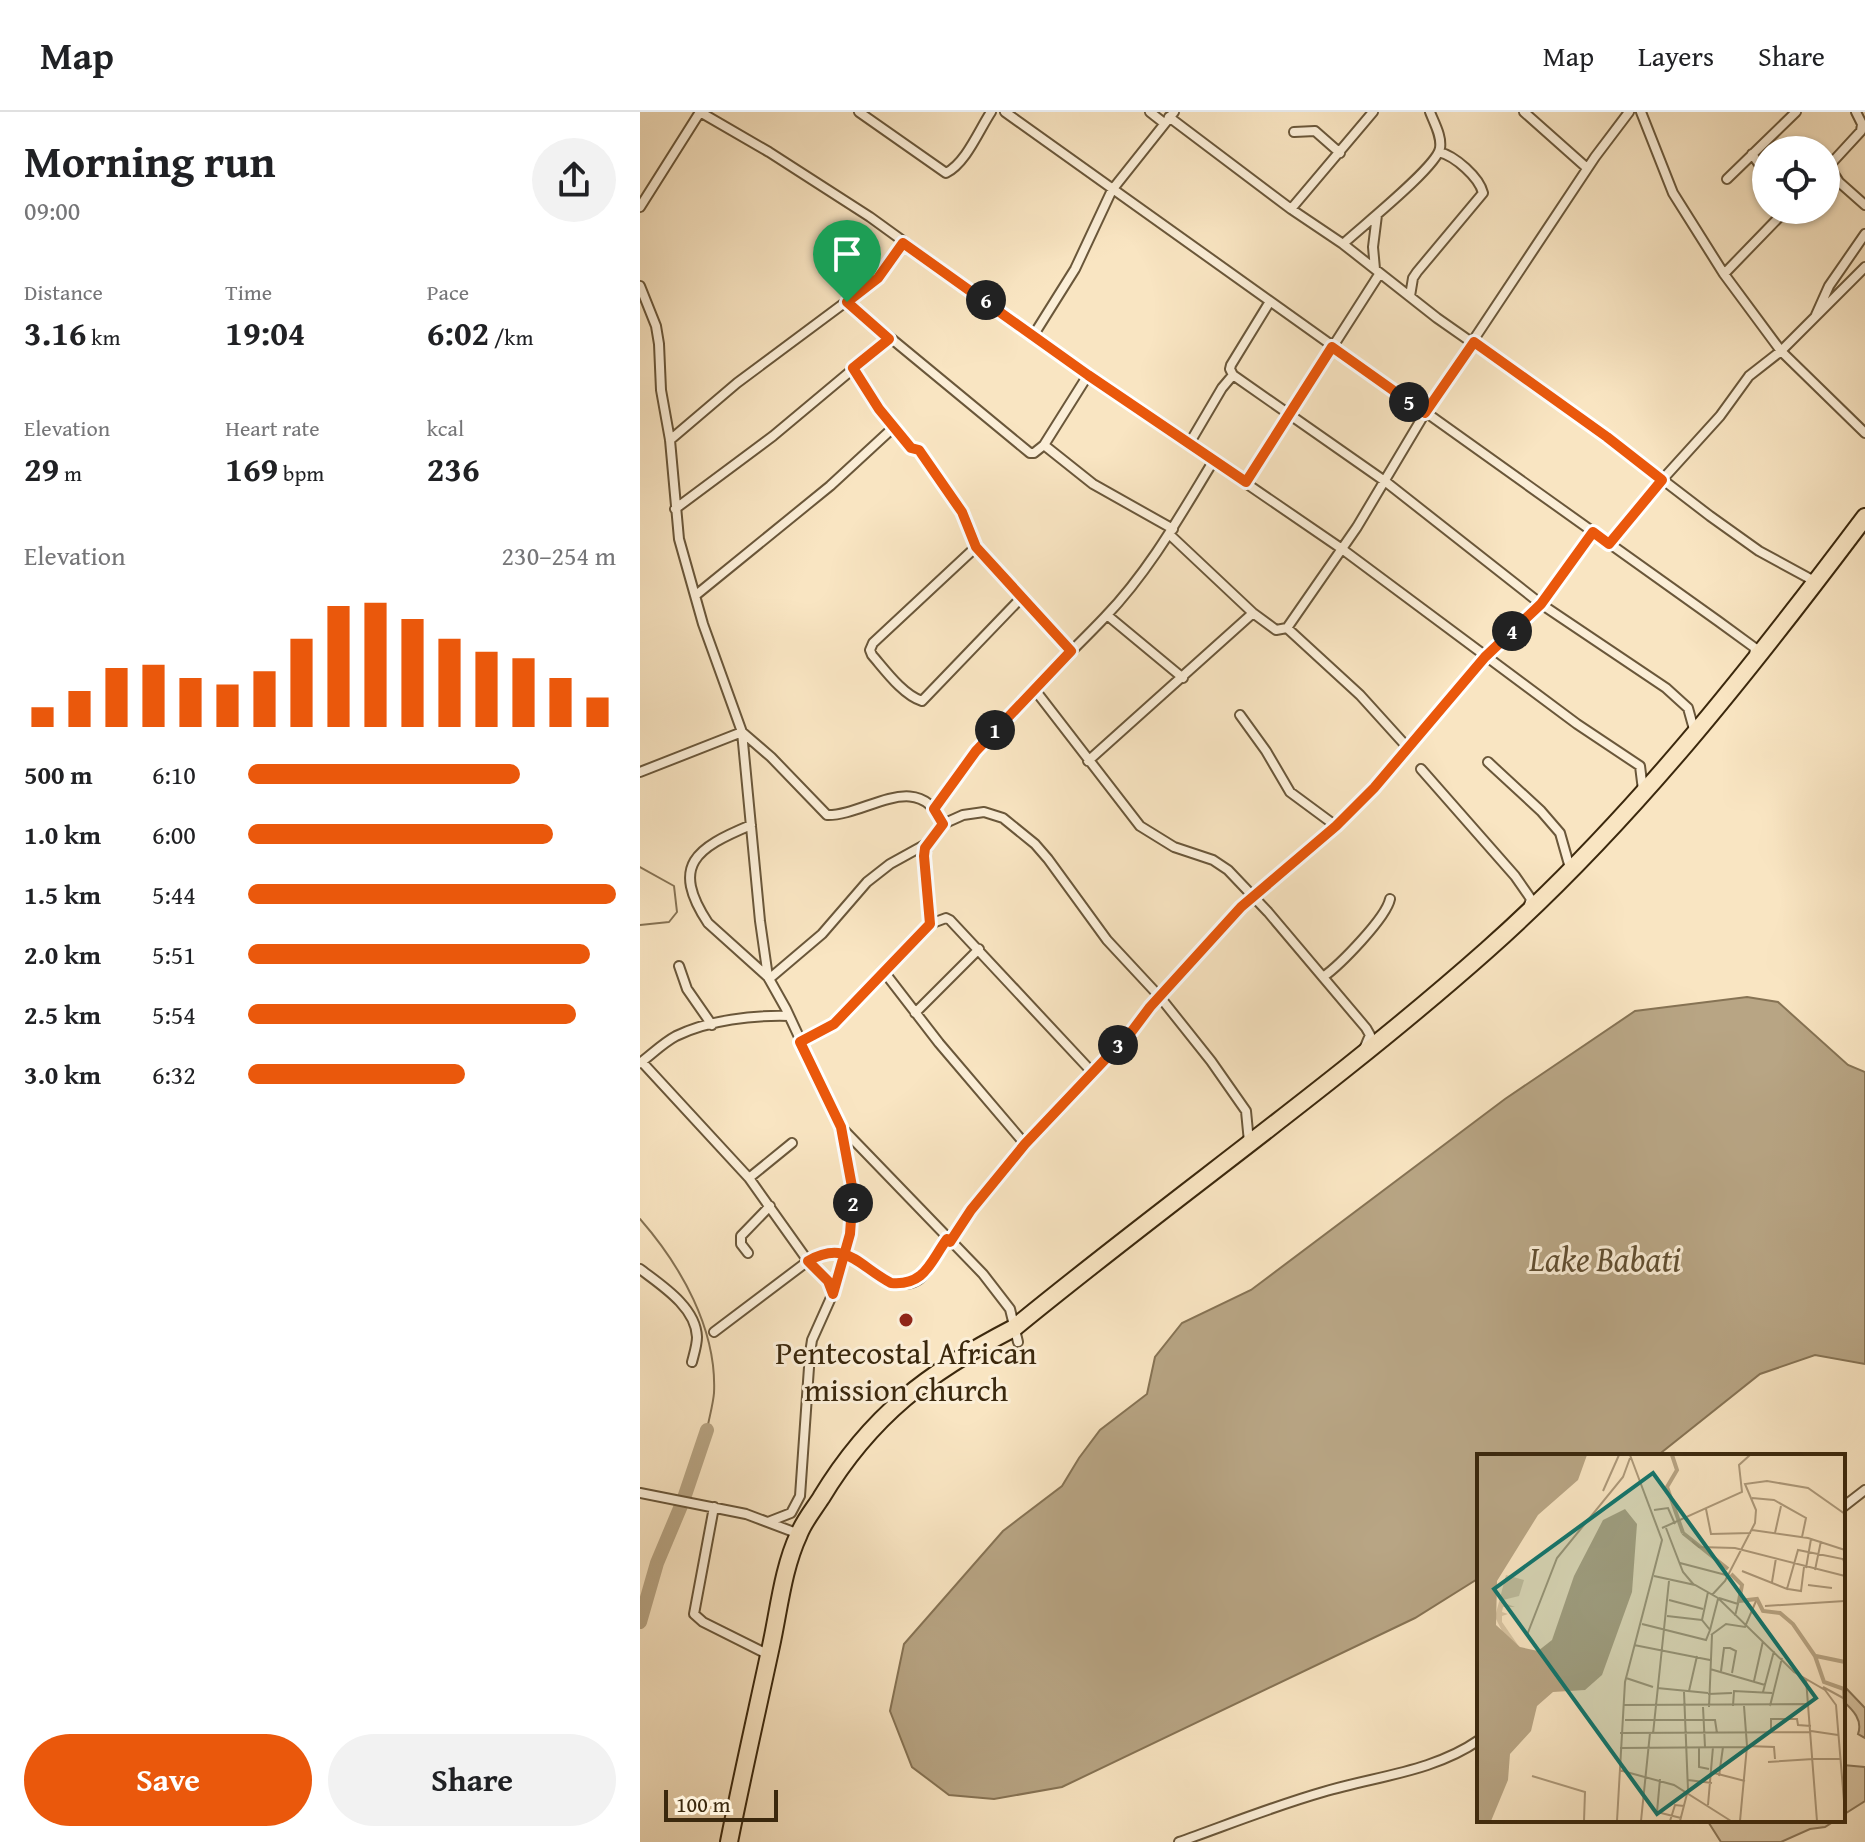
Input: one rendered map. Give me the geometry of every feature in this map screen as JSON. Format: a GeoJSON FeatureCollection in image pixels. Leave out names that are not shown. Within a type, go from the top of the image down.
{"type":"FeatureCollection","features":[{"type":"Feature","properties":{"kind":"highway"},"geometry":{"type":"LineString","coordinates":[[729,1842],[784,1583],[799,1534],[835,1474],[897,1402],[967,1352],[1016,1335],[1476,959],[1523,916],[1695,734],[1754,663],[1865,517]]}},
{"type":"Feature","properties":{"kind":"street"},"geometry":{"type":"LineString","coordinates":[[640,207],[700,112],[769,152],[870,217],[1088,375],[1342,549],[1577,724],[1640,766],[1643,790]]}},
{"type":"Feature","properties":{"kind":"street"},"geometry":{"type":"LineString","coordinates":[[859,112],[946,173],[956,166],[991,112]]}},
{"type":"Feature","properties":{"kind":"street"},"geometry":{"type":"LineString","coordinates":[[1005,112],[1755,648],[1754,663]]}},
{"type":"Feature","properties":{"kind":"street"},"geometry":{"type":"LineString","coordinates":[[1150,112],[1169,117],[1759,551],[1816,582]]}},
{"type":"Feature","properties":{"kind":"street"},"geometry":{"type":"LineString","coordinates":[[1291,209],[1373,112]]}},
{"type":"Feature","properties":{"kind":"street"},"geometry":{"type":"LineString","coordinates":[[1343,244],[1423,171],[1439,152],[1439,137],[1430,112]]}},
{"type":"Feature","properties":{"kind":"street"},"geometry":{"type":"LineString","coordinates":[[1524,112],[1587,168]]}},
{"type":"Feature","properties":{"kind":"street"},"geometry":{"type":"LineString","coordinates":[[1044,445],[1093,484],[1171,531],[1253,613],[1276,630],[1287,628],[1386,482],[1425,413],[1587,168],[1629,112]]}},
{"type":"Feature","properties":{"kind":"street"},"geometry":{"type":"LineString","coordinates":[[1641,112],[1673,193],[1724,274],[1781,351],[1865,433]]}},
{"type":"Feature","properties":{"kind":"street"},"geometry":{"type":"LineString","coordinates":[[1771,136],[1796,112]]}},
{"type":"Feature","properties":{"kind":"street"},"geometry":{"type":"LineString","coordinates":[[1840,156],[1862,137],[1862,124],[1856,112]]}},
{"type":"Feature","properties":{"kind":"street"},"geometry":{"type":"LineString","coordinates":[[1033,336],[1075,269],[1112,190],[1169,117]]}},
{"type":"Feature","properties":{"kind":"street"},"geometry":{"type":"LineString","coordinates":[[1294,132],[1315,131],[1340,153]]}},
{"type":"Feature","properties":{"kind":"street"},"geometry":{"type":"LineString","coordinates":[[1410,296],[1417,272],[1483,193],[1479,184],[1455,160],[1439,152]]}},
{"type":"Feature","properties":{"kind":"street"},"geometry":{"type":"LineString","coordinates":[[1727,179],[1752,154]]}},
{"type":"Feature","properties":{"kind":"street"},"geometry":{"type":"LineString","coordinates":[[1840,183],[1865,205]]}},
{"type":"Feature","properties":{"kind":"street"},"geometry":{"type":"LineString","coordinates":[[1246,482],[1377,271],[1373,247],[1377,215]]}},
{"type":"Feature","properties":{"kind":"street"},"geometry":{"type":"LineString","coordinates":[[1724,274],[1772,224]]}},
{"type":"Feature","properties":{"kind":"street"},"geometry":{"type":"LineString","coordinates":[[1814,319],[1829,286],[1865,234]]}},
{"type":"Feature","properties":{"kind":"street"},"geometry":{"type":"LineString","coordinates":[[670,440],[737,383],[878,278],[903,243]]}},
{"type":"Feature","properties":{"kind":"street"},"geometry":{"type":"LineString","coordinates":[[1609,544],[1720,416],[1749,376],[1781,351],[1865,267]]}},
{"type":"Feature","properties":{"kind":"street"},"geometry":{"type":"LineString","coordinates":[[640,286],[656,326],[679,539],[703,624],[742,732],[769,978]]}},
{"type":"Feature","properties":{"kind":"street"},"geometry":{"type":"LineString","coordinates":[[847,302],[1030,453],[1044,445],[1088,375]]}},
{"type":"Feature","properties":{"kind":"street"},"geometry":{"type":"LineString","coordinates":[[1269,303],[1231,365],[1233,375],[1386,482],[1541,604],[1666,688],[1688,708],[1695,734]]}},
{"type":"Feature","properties":{"kind":"street"},"geometry":{"type":"LineString","coordinates":[[675,509],[773,436],[889,339]]}},
{"type":"Feature","properties":{"kind":"street"},"geometry":{"type":"LineString","coordinates":[[853,368],[894,427],[911,448],[919,450],[950,494],[962,512],[976,547],[1071,651]]}},
{"type":"Feature","properties":{"kind":"street"},"geometry":{"type":"LineString","coordinates":[[1189,444],[1233,375]]}},
{"type":"Feature","properties":{"kind":"street"},"geometry":{"type":"LineString","coordinates":[[696,595],[830,486],[894,427]]}},
{"type":"Feature","properties":{"kind":"street"},"geometry":{"type":"LineString","coordinates":[[934,809],[976,751],[1107,615],[1171,531],[1214,460]]}},
{"type":"Feature","properties":{"kind":"street"},"geometry":{"type":"LineString","coordinates":[[714,1332],[808,1261],[832,1252],[845,1253],[880,1277],[899,1284],[925,1273],[1025,1144],[1253,897],[1336,826],[1408,748],[1485,657],[1541,604],[1593,532]]}},
{"type":"Feature","properties":{"kind":"street"},"geometry":{"type":"LineString","coordinates":[[976,547],[873,643],[870,650],[872,655],[893,679],[915,699],[922,701],[1022,597]]}},
{"type":"Feature","properties":{"kind":"street"},"geometry":{"type":"LineString","coordinates":[[1088,761],[1253,613]]}},
{"type":"Feature","properties":{"kind":"street"},"geometry":{"type":"LineString","coordinates":[[1107,615],[1183,678]]}},
{"type":"Feature","properties":{"kind":"street"},"geometry":{"type":"LineString","coordinates":[[1287,628],[1360,695],[1408,748]]}},
{"type":"Feature","properties":{"kind":"street"},"geometry":{"type":"LineString","coordinates":[[1035,690],[1140,826],[1174,847],[1221,865],[1253,897],[1370,1035],[1362,1053]]}},
{"type":"Feature","properties":{"kind":"street"},"geometry":{"type":"LineString","coordinates":[[1240,715],[1290,792],[1336,826]]}},
{"type":"Feature","properties":{"kind":"street"},"geometry":{"type":"LineString","coordinates":[[640,772],[742,732]]}},
{"type":"Feature","properties":{"kind":"street"},"geometry":{"type":"LineString","coordinates":[[742,732],[827,815],[899,795],[914,797],[934,809],[943,824]]}},
{"type":"Feature","properties":{"kind":"street"},"geometry":{"type":"LineString","coordinates":[[1488,762],[1560,833],[1570,869]]}},
{"type":"Feature","properties":{"kind":"street"},"geometry":{"type":"LineString","coordinates":[[1421,769],[1527,891],[1531,899],[1523,916]]}},
{"type":"Feature","properties":{"kind":"street"},"geometry":{"type":"LineString","coordinates":[[930,924],[925,848],[943,824],[963,815],[984,812],[1003,818],[1048,859],[1114,949],[1160,997],[1211,1061],[1246,1111],[1249,1142]]}},
{"type":"Feature","properties":{"kind":"street"},"geometry":{"type":"LineString","coordinates":[[751,825],[720,839],[694,860],[689,866],[690,881],[708,923],[769,978],[789,1016],[841,1127],[853,1192],[845,1253],[833,1294],[812,1340],[800,1496],[791,1513],[768,1522]]}},
{"type":"Feature","properties":{"kind":"street"},"geometry":{"type":"LineString","coordinates":[[769,978],[822,934],[867,882],[890,864],[929,843]]}},
{"type":"Feature","properties":{"kind":"street"},"geometry":{"type":"LineString","coordinates":[[1323,977],[1355,947],[1383,914],[1390,899]]}},
{"type":"Feature","properties":{"kind":"street"},"geometry":{"type":"LineString","coordinates":[[800,1042],[834,1024],[930,924],[946,918],[979,949],[1092,1072]]}},
{"type":"Feature","properties":{"kind":"street"},"geometry":{"type":"LineString","coordinates":[[915,1013],[979,949]]}},
{"type":"Feature","properties":{"kind":"street"},"geometry":{"type":"LineString","coordinates":[[679,966],[691,997],[712,1025]]}},
{"type":"Feature","properties":{"kind":"street"},"geometry":{"type":"LineString","coordinates":[[885,973],[1025,1144]]}},
{"type":"Feature","properties":{"kind":"street"},"geometry":{"type":"LineString","coordinates":[[789,1016],[746,1018],[712,1025],[675,1037],[641,1063],[749,1178],[808,1261],[828,1281],[833,1294]]}},
{"type":"Feature","properties":{"kind":"street"},"geometry":{"type":"LineString","coordinates":[[841,1127],[983,1274],[1010,1309],[1016,1335]]}},
{"type":"Feature","properties":{"kind":"street"},"geometry":{"type":"LineString","coordinates":[[749,1178],[792,1143]]}},
{"type":"Feature","properties":{"kind":"street"},"geometry":{"type":"LineString","coordinates":[[748,1253],[741,1244],[741,1236],[770,1206]]}},
{"type":"Feature","properties":{"kind":"street"},"geometry":{"type":"LineString","coordinates":[[640,1269],[688,1313],[697,1339],[692,1362]]}},
{"type":"Feature","properties":{"kind":"street"},"geometry":{"type":"LineString","coordinates":[[1845,1505],[1865,1490]]}},
{"type":"Feature","properties":{"kind":"street"},"geometry":{"type":"LineString","coordinates":[[640,1493],[746,1514],[799,1534]]}},
{"type":"Feature","properties":{"kind":"street"},"geometry":{"type":"LineString","coordinates":[[714,1507],[694,1614],[703,1622],[769,1655]]}},
{"type":"Feature","properties":{"kind":"street"},"geometry":{"type":"LineString","coordinates":[[1179,1842],[1323,1792],[1433,1765],[1477,1741]]}},
{"type":"Feature","properties":{"kind":"shaded area"},"geometry":{"type":"Polygon","coordinates":[[[1845,1687],[1865,1708],[1865,1738],[1858,1734],[1858,1720],[1845,1703],[1845,1687]]]}},
{"type":"Feature","properties":{"kind":"shaded area"},"geometry":{"type":"Polygon","coordinates":[[[1845,1765],[1865,1767],[1865,1801],[1845,1814],[1845,1765]]]}},
{"type":"Feature","properties":{"kind":"shaded area"},"geometry":{"type":"Polygon","coordinates":[[[1708,1822],[1833,1822],[1781,1842],[1721,1842],[1708,1822]]]}},
{"type":"Feature","properties":{"kind":"water","name":"Lake Babati"},"geometry":{"type":"Polygon","coordinates":[[[1747,997],[1778,1002],[1848,1065],[1865,1072],[1865,1364],[1815,1355],[1760,1374],[1660,1454],[1477,1454],[1477,1579],[1415,1618],[1062,1787],[994,1799],[949,1795],[912,1767],[890,1711],[904,1644],[1003,1531],[1062,1486],[1100,1430],[1147,1394],[1155,1357],[1182,1323],[1251,1290],[1505,1099],[1635,1011],[1747,997]]]}},
{"type":"Feature","properties":{"kind":"waterway"},"geometry":{"type":"LineString","coordinates":[[640,867],[674,886],[677,912],[669,922],[640,925]]}},
{"type":"Feature","properties":{"kind":"waterway"},"geometry":{"type":"LineString","coordinates":[[640,1219],[682,1278],[703,1322],[713,1369],[714,1393],[707,1430]]}},
{"type":"Feature","properties":{"kind":"waterway"},"geometry":{"type":"LineString","coordinates":[[640,1622],[657,1563],[683,1501],[707,1430]]}},
{"type":"Feature","properties":{"kind":"place","name":"Pentecostal African mission church"},"geometry":{"type":"Point","coordinates":[906,1320]}},
{"type":"Feature","properties":{"kind":"route"},"geometry":{"type":"LineString","coordinates":[[847,302],[878,278],[903,243],[1088,375],[1246,482],[1332,347],[1425,413],[1474,342],[1541,388],[1662,480],[1609,544],[1593,532],[1541,604],[1485,657],[1374,788],[1336,826],[1241,907],[1132,1031],[1025,1144],[971,1210],[950,1242],[947,1239],[925,1273],[899,1284],[880,1277],[845,1252],[832,1252],[808,1261],[828,1281],[833,1294],[838,1282],[843,1262],[845,1252],[850,1234],[853,1192],[841,1127],[800,1042],[834,1024],[930,924],[925,848],[943,824],[934,809],[976,751],[1071,651],[976,547],[962,512],[950,494],[919,450],[911,448],[879,409],[853,368],[889,339],[847,302]]}}]}
